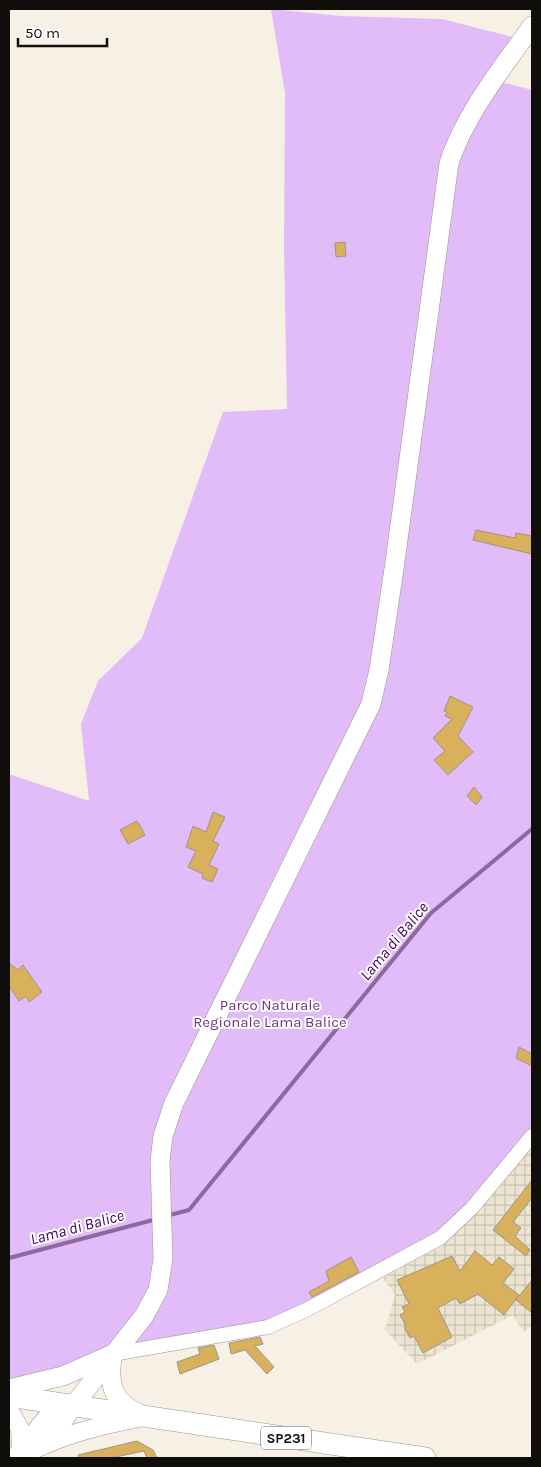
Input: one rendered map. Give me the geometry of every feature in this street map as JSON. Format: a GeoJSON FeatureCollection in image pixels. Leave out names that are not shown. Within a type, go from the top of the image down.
{"type":"FeatureCollection","features":[{"type":"Feature","properties":{"kind":"main road"},"geometry":{"type":"LineString","coordinates":[[65,1405],[104,1368],[112,1354],[149,1309],[161,1280],[163,1253],[160,1162],[163,1136],[174,1103],[371,704],[379,670],[449,163],[457,139],[475,107],[532,26]]}},
{"type":"Feature","properties":{"kind":"main road"},"geometry":{"type":"LineString","coordinates":[[9,1389],[54,1379],[112,1354]]}},
{"type":"Feature","properties":{"kind":"main road"},"geometry":{"type":"LineString","coordinates":[[112,1354],[110,1379],[114,1392],[129,1409],[147,1417]]}},
{"type":"Feature","properties":{"kind":"main road"},"geometry":{"type":"LineString","coordinates":[[65,1405],[73,1379],[89,1365]]}},
{"type":"Feature","properties":{"kind":"main road","name":"SP231"},"geometry":{"type":"LineString","coordinates":[[9,1396],[425,1458]]}},
{"type":"Feature","properties":{"kind":"street"},"geometry":{"type":"LineString","coordinates":[[112,1354],[268,1327],[308,1309],[440,1238],[472,1208],[532,1136]]}},
{"type":"Feature","properties":{"kind":"street"},"geometry":{"type":"LineString","coordinates":[[44,1443],[56,1432],[65,1405]]}},
{"type":"Feature","properties":{"kind":"street"},"geometry":{"type":"LineString","coordinates":[[17,1455],[65,1405]]}},
{"type":"Feature","properties":{"kind":"street"},"geometry":{"type":"LineString","coordinates":[[9,1410],[20,1429],[17,1455]]}},
{"type":"Feature","properties":{"kind":"street"},"geometry":{"type":"LineString","coordinates":[[17,1455],[83,1429],[147,1417]]}},
{"type":"Feature","properties":{"kind":"shaded area"},"geometry":{"type":"Polygon","coordinates":[[[532,1146],[532,1326],[523,1332],[513,1315],[417,1364],[385,1330],[395,1295],[383,1278],[446,1243],[532,1146]]]}},
{"type":"Feature","properties":{"kind":"green space","name":"Parco Naturale Regionale Lama Balice"},"geometry":{"type":"Polygon","coordinates":[[[271,9],[341,16],[442,19],[517,38],[487,78],[532,90],[532,1131],[459,1225],[278,1322],[105,1347],[73,1368],[16,1380],[9,1379],[9,774],[89,801],[81,724],[98,681],[142,638],[223,412],[287,409],[284,249],[285,93],[271,9]]]}},
{"type":"Feature","properties":{"kind":"building"},"geometry":{"type":"Polygon","coordinates":[[[345,242],[346,256],[336,257],[335,243],[345,242]]]}},
{"type":"Feature","properties":{"kind":"building"},"geometry":{"type":"Polygon","coordinates":[[[476,530],[515,538],[516,533],[532,536],[532,554],[473,540],[476,530]]]}},
{"type":"Feature","properties":{"kind":"building"},"geometry":{"type":"Polygon","coordinates":[[[450,696],[473,707],[458,736],[473,752],[448,775],[434,760],[445,751],[433,738],[452,719],[445,716],[447,712],[444,711],[450,696]]]}},
{"type":"Feature","properties":{"kind":"building"},"geometry":{"type":"Polygon","coordinates":[[[474,787],[482,797],[476,805],[467,796],[474,787]]]}},
{"type":"Feature","properties":{"kind":"building"},"geometry":{"type":"Polygon","coordinates":[[[213,812],[225,817],[213,841],[219,844],[209,865],[218,869],[212,882],[202,878],[203,874],[188,867],[196,851],[186,847],[193,826],[206,832],[213,812]]]}},
{"type":"Feature","properties":{"kind":"building"},"geometry":{"type":"Polygon","coordinates":[[[137,821],[145,835],[128,844],[120,830],[137,821]]]}},
{"type":"Feature","properties":{"kind":"building"},"geometry":{"type":"Polygon","coordinates":[[[9,963],[18,970],[23,965],[42,992],[29,1002],[26,996],[19,1001],[9,986],[9,963]]]}},
{"type":"Feature","properties":{"kind":"building"},"geometry":{"type":"Polygon","coordinates":[[[519,1047],[532,1054],[532,1066],[516,1058],[519,1047]]]}},
{"type":"Feature","properties":{"kind":"building"},"geometry":{"type":"Polygon","coordinates":[[[532,1180],[532,1198],[513,1222],[521,1228],[515,1236],[530,1250],[526,1256],[493,1230],[532,1180]]]}},
{"type":"Feature","properties":{"kind":"building"},"geometry":{"type":"Polygon","coordinates":[[[475,1251],[492,1265],[499,1257],[514,1269],[503,1283],[519,1295],[504,1315],[478,1294],[460,1304],[456,1298],[438,1308],[452,1337],[423,1353],[414,1336],[410,1338],[404,1327],[406,1326],[400,1315],[405,1312],[402,1307],[409,1304],[397,1280],[452,1256],[460,1271],[475,1251]]]}},
{"type":"Feature","properties":{"kind":"building"},"geometry":{"type":"Polygon","coordinates":[[[351,1257],[359,1272],[312,1297],[309,1292],[329,1281],[326,1271],[351,1257]]]}},
{"type":"Feature","properties":{"kind":"building"},"geometry":{"type":"Polygon","coordinates":[[[532,1280],[532,1313],[516,1300],[532,1280]]]}},
{"type":"Feature","properties":{"kind":"building"},"geometry":{"type":"Polygon","coordinates":[[[260,1337],[263,1344],[255,1346],[274,1367],[267,1374],[245,1350],[231,1354],[229,1343],[260,1337]]]}},
{"type":"Feature","properties":{"kind":"building"},"geometry":{"type":"Polygon","coordinates":[[[214,1345],[219,1359],[180,1374],[177,1362],[200,1354],[198,1348],[214,1345]]]}},
{"type":"Feature","properties":{"kind":"building"},"geometry":{"type":"Polygon","coordinates":[[[137,1441],[153,1450],[157,1458],[147,1458],[144,1451],[111,1458],[79,1458],[78,1455],[137,1441]]]}},
{"type":"Feature","properties":{"kind":"waterway","name":"Lama di Balice"},"geometry":{"type":"LineString","coordinates":[[170,1215],[189,1210],[431,913],[532,829]]}},
{"type":"Feature","properties":{"kind":"waterway","name":"Lama di Balice"},"geometry":{"type":"LineString","coordinates":[[9,1258],[153,1220]]}}]}
